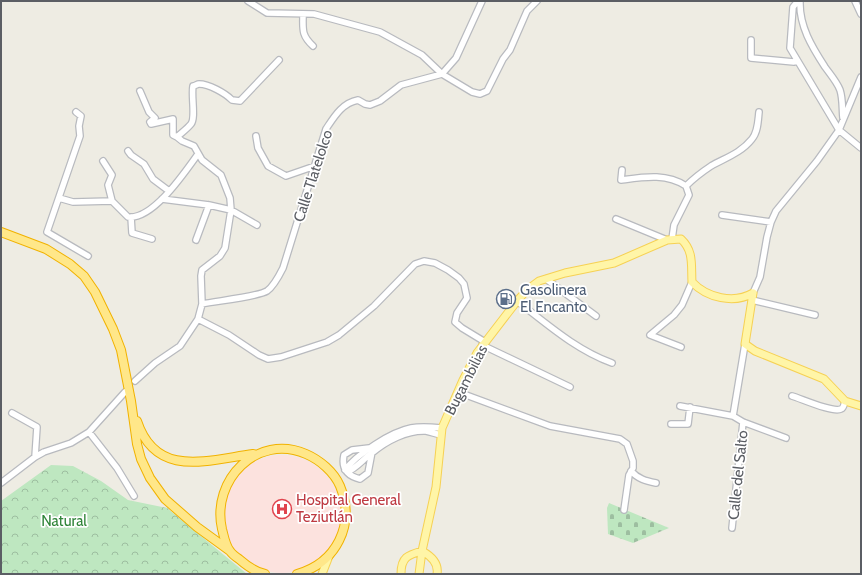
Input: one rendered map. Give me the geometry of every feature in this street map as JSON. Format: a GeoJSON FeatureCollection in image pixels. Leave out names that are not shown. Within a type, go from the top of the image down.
{"type":"FeatureCollection","features":[{"type":"Feature","properties":{"kind":"highway"},"geometry":{"type":"LineString","coordinates":[[1,232],[46,249],[70,264],[84,276],[98,299],[113,329],[121,350],[141,460],[150,478],[165,499],[197,527],[230,551],[255,572],[265,574]]}},
{"type":"Feature","properties":{"kind":"highway"},"geometry":{"type":"LineString","coordinates":[[131,401],[142,435],[152,447],[162,455],[180,462],[191,463],[278,449],[301,452],[318,460],[331,472],[340,485],[345,498],[346,517],[343,532],[330,554],[318,565],[297,574]]}},
{"type":"Feature","properties":{"kind":"highway"},"geometry":{"type":"LineString","coordinates":[[230,551],[223,535],[220,519],[221,499],[228,482],[245,462],[251,457],[262,452]]}},
{"type":"Feature","properties":{"kind":"main road","name":"Bugambilias"},"geometry":{"type":"LineString","coordinates":[[419,574],[422,551],[436,487],[442,432],[458,392],[477,353],[527,290],[539,281],[565,273],[614,264],[670,240],[681,239],[688,245],[691,255],[692,282]]}},
{"type":"Feature","properties":{"kind":"main road"},"geometry":{"type":"LineString","coordinates":[[692,282],[708,292],[727,299],[753,296],[745,344],[755,351],[824,379],[845,401],[861,406]]}},
{"type":"Feature","properties":{"kind":"main road"},"geometry":{"type":"LineString","coordinates":[[401,574],[404,559],[410,554],[422,551],[433,557],[438,569],[437,574]]}},
{"type":"Feature","properties":{"kind":"main road"},"geometry":{"type":"LineString","coordinates":[[322,574],[330,554]]}},
{"type":"Feature","properties":{"kind":"street"},"geometry":{"type":"LineString","coordinates":[[248,1],[266,13],[314,14],[380,32],[422,54],[442,74],[472,92],[480,94],[487,91],[503,59],[510,50],[519,25],[527,11],[537,1]]}},
{"type":"Feature","properties":{"kind":"street"},"geometry":{"type":"LineString","coordinates":[[442,74],[456,58],[482,1]]}},
{"type":"Feature","properties":{"kind":"street"},"geometry":{"type":"LineString","coordinates":[[799,1],[793,7],[790,48],[839,130],[861,148]]}},
{"type":"Feature","properties":{"kind":"street"},"geometry":{"type":"LineString","coordinates":[[799,1],[802,21],[808,40],[834,79],[840,91],[843,120]]}},
{"type":"Feature","properties":{"kind":"street"},"geometry":{"type":"LineString","coordinates":[[855,1],[861,14]]}},
{"type":"Feature","properties":{"kind":"street"},"geometry":{"type":"LineString","coordinates":[[304,14],[302,32],[306,40],[313,46]]}},
{"type":"Feature","properties":{"kind":"street"},"geometry":{"type":"LineString","coordinates":[[751,40],[751,58],[797,61]]}},
{"type":"Feature","properties":{"kind":"street"},"geometry":{"type":"LineString","coordinates":[[177,137],[192,123],[194,116],[191,95],[193,86],[199,84],[211,87],[226,94],[232,100],[240,101],[279,60]]}},
{"type":"Feature","properties":{"kind":"street","name":"Calle Tlatelolco"},"geometry":{"type":"LineString","coordinates":[[202,304],[255,295],[266,291],[274,283],[283,268],[326,129],[337,112],[351,102],[358,100],[370,106],[380,101],[401,85],[442,74]]}},
{"type":"Feature","properties":{"kind":"street"},"geometry":{"type":"LineString","coordinates":[[815,315],[753,296],[760,277],[771,222],[776,211],[818,161],[839,130],[861,77]]}},
{"type":"Feature","properties":{"kind":"street"},"geometry":{"type":"LineString","coordinates":[[134,381],[155,363],[180,346],[198,319],[202,304],[202,270],[220,256],[225,248],[231,210],[230,198],[221,175],[202,160],[194,146],[173,135],[173,119],[151,124],[150,122],[155,118],[149,112],[140,91]]}},
{"type":"Feature","properties":{"kind":"street"},"geometry":{"type":"LineString","coordinates":[[76,112],[81,116],[79,126],[80,136],[47,232],[88,256]]}},
{"type":"Feature","properties":{"kind":"street"},"geometry":{"type":"LineString","coordinates":[[686,186],[710,167],[735,155],[752,139],[758,126],[759,112]]}},
{"type":"Feature","properties":{"kind":"street"},"geometry":{"type":"LineString","coordinates":[[256,136],[258,148],[268,166],[286,176],[315,166]]}},
{"type":"Feature","properties":{"kind":"street"},"geometry":{"type":"LineString","coordinates":[[128,151],[131,155],[144,164],[153,179],[169,191]]}},
{"type":"Feature","properties":{"kind":"street"},"geometry":{"type":"LineString","coordinates":[[103,161],[112,175],[108,185],[112,201],[128,217],[131,217],[142,215],[162,199],[198,154]]}},
{"type":"Feature","properties":{"kind":"street"},"geometry":{"type":"LineString","coordinates":[[616,219],[670,240],[674,225],[689,195],[686,186],[678,181],[668,178],[651,176],[621,180],[622,170]]}},
{"type":"Feature","properties":{"kind":"street"},"geometry":{"type":"LineString","coordinates":[[59,198],[73,202],[112,201]]}},
{"type":"Feature","properties":{"kind":"street"},"geometry":{"type":"LineString","coordinates":[[162,199],[209,205],[231,210],[257,225]]}},
{"type":"Feature","properties":{"kind":"street"},"geometry":{"type":"LineString","coordinates":[[196,240],[209,205]]}},
{"type":"Feature","properties":{"kind":"street"},"geometry":{"type":"LineString","coordinates":[[722,215],[771,222]]}},
{"type":"Feature","properties":{"kind":"street"},"geometry":{"type":"LineString","coordinates":[[131,217],[132,233],[152,239]]}},
{"type":"Feature","properties":{"kind":"street"},"geometry":{"type":"LineString","coordinates":[[198,319],[259,355],[268,359],[281,357],[327,342],[339,335],[374,306],[415,264],[424,261],[435,262],[459,278],[464,284],[467,298],[457,313],[455,322],[483,344],[570,387]]}},
{"type":"Feature","properties":{"kind":"street"},"geometry":{"type":"LineString","coordinates":[[546,279],[596,316]]}},
{"type":"Feature","properties":{"kind":"street"},"geometry":{"type":"LineString","coordinates":[[681,347],[650,335],[674,315],[682,305],[692,282]]}},
{"type":"Feature","properties":{"kind":"street"},"geometry":{"type":"LineString","coordinates":[[517,301],[574,345],[612,363]]}},
{"type":"Feature","properties":{"kind":"street"},"geometry":{"type":"LineString","coordinates":[[734,416],[745,344]]}},
{"type":"Feature","properties":{"kind":"street"},"geometry":{"type":"LineString","coordinates":[[2,480],[44,452],[71,443],[89,432],[125,392]]}},
{"type":"Feature","properties":{"kind":"street"},"geometry":{"type":"LineString","coordinates":[[458,392],[550,426],[620,439],[627,444],[633,461],[633,468],[629,475],[624,510]]}},
{"type":"Feature","properties":{"kind":"street"},"geometry":{"type":"LineString","coordinates":[[792,396],[831,409],[840,410],[843,408],[845,401]]}},
{"type":"Feature","properties":{"kind":"street"},"geometry":{"type":"LineString","coordinates":[[680,406],[734,416],[743,422],[786,438]]}},
{"type":"Feature","properties":{"kind":"street"},"geometry":{"type":"LineString","coordinates":[[671,424],[688,424],[690,407]]}},
{"type":"Feature","properties":{"kind":"street"},"geometry":{"type":"LineString","coordinates":[[12,413],[37,427],[35,458]]}},
{"type":"Feature","properties":{"kind":"street","name":"Calle del Salto"},"geometry":{"type":"LineString","coordinates":[[732,528],[743,422]]}},
{"type":"Feature","properties":{"kind":"street"},"geometry":{"type":"LineString","coordinates":[[346,471],[371,450],[396,433],[410,428],[426,427],[442,432]]}},
{"type":"Feature","properties":{"kind":"street"},"geometry":{"type":"LineString","coordinates":[[89,432],[117,468],[134,496]]}},
{"type":"Feature","properties":{"kind":"street"},"geometry":{"type":"LineString","coordinates":[[352,450],[371,450],[368,473],[360,479],[352,477],[346,471],[342,461],[344,455],[352,450]]}},
{"type":"Feature","properties":{"kind":"street"},"geometry":{"type":"LineString","coordinates":[[631,471],[645,481],[656,483]]}},
{"type":"Feature","properties":{"kind":"shaded area","name":"Hospital General Teziutlán"},"geometry":{"type":"Polygon","coordinates":[[[282,455],[304,460],[315,465],[331,481],[336,492],[341,514],[336,536],[331,547],[315,563],[304,568],[282,573],[260,568],[249,563],[233,547],[228,536],[223,514],[228,492],[233,481],[249,465],[260,460],[282,455]]]}},
{"type":"Feature","properties":{"kind":"green space","name":"Natural"},"geometry":{"type":"Polygon","coordinates":[[[51,465],[73,466],[101,481],[128,500],[167,508],[247,574],[1,574],[1,501],[51,465]]]}},
{"type":"Feature","properties":{"kind":"green space"},"geometry":{"type":"Polygon","coordinates":[[[609,503],[669,528],[633,543],[608,534],[607,508],[609,503]]]}},
{"type":"Feature","properties":{"kind":"place","name":"Gasolinera El Encanto"},"geometry":{"type":"Point","coordinates":[506,299]}},
{"type":"Feature","properties":{"kind":"place","name":"Hospital General Teziutlán"},"geometry":{"type":"Point","coordinates":[282,509]}}]}
